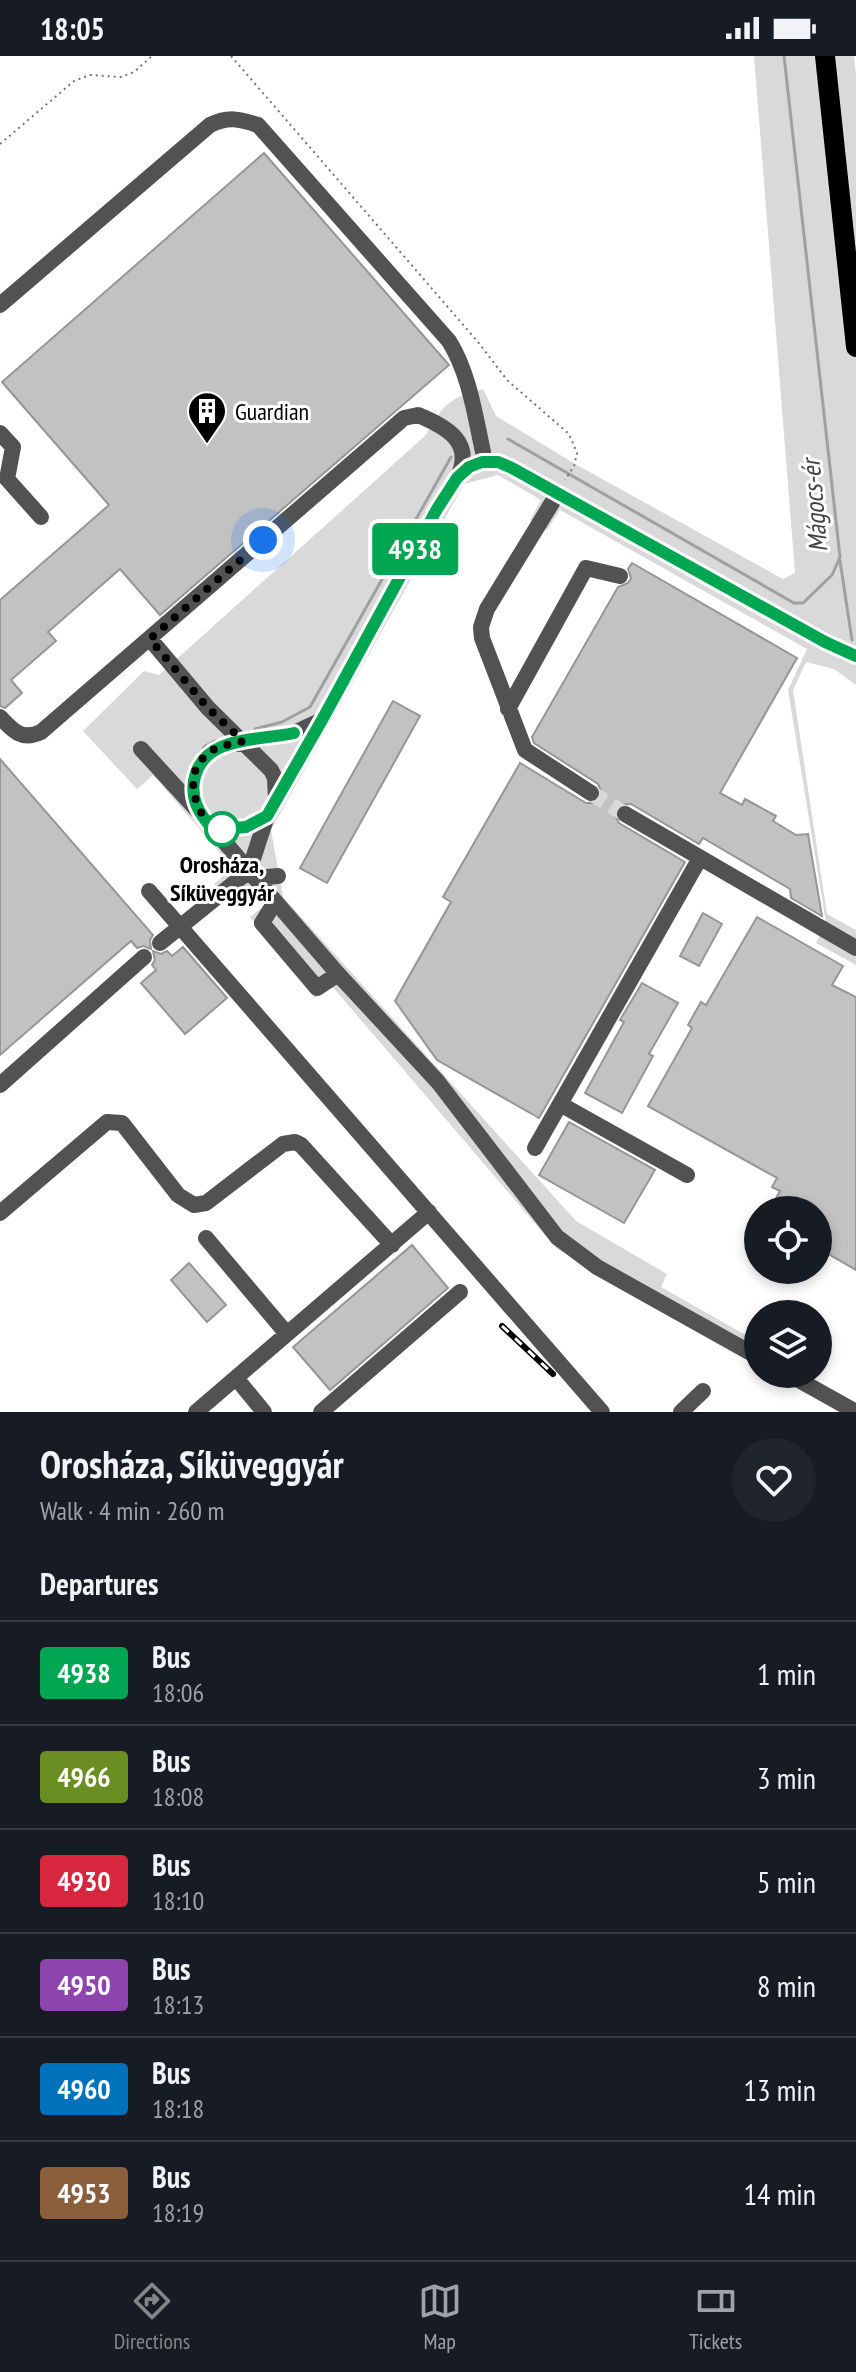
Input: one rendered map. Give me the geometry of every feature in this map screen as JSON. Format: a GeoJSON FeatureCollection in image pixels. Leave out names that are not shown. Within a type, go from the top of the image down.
{"type":"FeatureCollection","features":[{"type":"Feature","properties":{"kind":"main road"},"geometry":{"type":"LineString","coordinates":[[825,56],[856,347]]}},
{"type":"Feature","properties":{"kind":"street"},"geometry":{"type":"LineString","coordinates":[[0,305],[210,125],[222,119],[236,118],[258,125],[449,341],[459,359],[483,452]]}},
{"type":"Feature","properties":{"kind":"street"},"geometry":{"type":"LineString","coordinates":[[0,717],[22,736],[41,732],[404,418],[418,415],[825,642],[856,656]]}},
{"type":"Feature","properties":{"kind":"street"},"geometry":{"type":"LineString","coordinates":[[252,875],[267,816],[457,478],[463,462],[462,450],[457,439],[448,431]]}},
{"type":"Feature","properties":{"kind":"street"},"geometry":{"type":"LineString","coordinates":[[0,433],[13,447],[7,479],[41,517]]}},
{"type":"Feature","properties":{"kind":"street"},"geometry":{"type":"LineString","coordinates":[[457,478],[469,467],[482,462],[498,462],[512,468]]}},
{"type":"Feature","properties":{"kind":"street"},"geometry":{"type":"LineString","coordinates":[[558,493],[487,609],[481,627],[482,638],[525,750],[591,793]]}},
{"type":"Feature","properties":{"kind":"street"},"geometry":{"type":"LineString","coordinates":[[508,709],[586,568],[620,576]]}},
{"type":"Feature","properties":{"kind":"street"},"geometry":{"type":"LineString","coordinates":[[150,639],[208,708],[271,770],[275,778],[276,799]]}},
{"type":"Feature","properties":{"kind":"street"},"geometry":{"type":"LineString","coordinates":[[267,816],[246,827],[223,829],[206,821],[193,794],[198,767],[209,752],[243,741],[294,733],[322,720]]}},
{"type":"Feature","properties":{"kind":"street"},"geometry":{"type":"LineString","coordinates":[[141,749],[338,974],[438,1082],[543,1220],[569,1248],[597,1267],[744,1349]]}},
{"type":"Feature","properties":{"kind":"street"},"geometry":{"type":"LineString","coordinates":[[625,814],[856,948]]}},
{"type":"Feature","properties":{"kind":"street"},"geometry":{"type":"LineString","coordinates":[[535,1148],[700,858]]}},
{"type":"Feature","properties":{"kind":"street"},"geometry":{"type":"LineString","coordinates":[[160,943],[252,875],[278,876]]}},
{"type":"Feature","properties":{"kind":"street"},"geometry":{"type":"LineString","coordinates":[[149,891],[602,1412]]}},
{"type":"Feature","properties":{"kind":"street"},"geometry":{"type":"LineString","coordinates":[[275,902],[262,923],[317,988],[338,974]]}},
{"type":"Feature","properties":{"kind":"street"},"geometry":{"type":"LineString","coordinates":[[1,1083],[144,957]]}},
{"type":"Feature","properties":{"kind":"street"},"geometry":{"type":"LineString","coordinates":[[560,1104],[687,1175]]}},
{"type":"Feature","properties":{"kind":"street"},"geometry":{"type":"LineString","coordinates":[[0,1213],[107,1122],[117,1121],[122,1123],[178,1195],[194,1205],[206,1203],[283,1144],[295,1142],[307,1149],[392,1245]]}},
{"type":"Feature","properties":{"kind":"street"},"geometry":{"type":"LineString","coordinates":[[196,1412],[429,1212]]}},
{"type":"Feature","properties":{"kind":"street"},"geometry":{"type":"LineString","coordinates":[[206,1238],[287,1334]]}},
{"type":"Feature","properties":{"kind":"street"},"geometry":{"type":"LineString","coordinates":[[321,1412],[460,1292]]}},
{"type":"Feature","properties":{"kind":"street"},"geometry":{"type":"LineString","coordinates":[[236,1378],[264,1412]]}},
{"type":"Feature","properties":{"kind":"street"},"geometry":{"type":"LineString","coordinates":[[813,1388],[856,1412]]}},
{"type":"Feature","properties":{"kind":"street"},"geometry":{"type":"LineString","coordinates":[[681,1412],[703,1391]]}},
{"type":"Feature","properties":{"kind":"path"},"geometry":{"type":"LineString","coordinates":[[0,144],[74,81],[90,75],[121,77],[134,72],[152,56]]}},
{"type":"Feature","properties":{"kind":"path"},"geometry":{"type":"LineString","coordinates":[[231,56],[478,342],[507,380],[569,434],[577,453],[567,478]]}},
{"type":"Feature","properties":{"kind":"shaded area"},"geometry":{"type":"Polygon","coordinates":[[[754,56],[854,56],[856,685],[834,669],[806,662],[793,690],[827,914],[856,930],[856,965],[816,943],[826,923],[788,690],[807,649],[560,510],[547,530],[530,520],[541,500],[498,475],[464,484],[271,830],[283,897],[576,1221],[667,1274],[661,1287],[744,1334],[744,1354],[623,1289],[556,1248],[331,985],[315,998],[250,917],[265,905],[250,886],[232,901],[214,884],[233,868],[153,775],[137,789],[83,731],[144,671],[159,675],[426,435],[448,404],[483,389],[496,416],[577,465],[783,579],[795,573],[754,56]]]}},
{"type":"Feature","properties":{"kind":"building","name":"Guardian"},"geometry":{"type":"Polygon","coordinates":[[[264,153],[449,365],[160,615],[120,569],[48,632],[56,641],[11,680],[22,693],[5,708],[0,706],[0,600],[109,505],[2,382],[264,153]]]}},
{"type":"Feature","properties":{"kind":"building"},"geometry":{"type":"Polygon","coordinates":[[[632,563],[797,658],[720,793],[742,805],[745,799],[776,816],[773,821],[796,835],[808,834],[822,916],[791,898],[790,889],[703,838],[699,844],[631,804],[619,805],[614,813],[619,823],[685,862],[539,1118],[437,1060],[395,1001],[451,902],[443,897],[520,763],[586,803],[595,803],[601,798],[598,784],[534,743],[532,737],[618,587],[628,583],[631,578],[628,569],[632,563]]]}},
{"type":"Feature","properties":{"kind":"building"},"geometry":{"type":"Polygon","coordinates":[[[393,701],[420,716],[327,883],[300,868],[393,701]]]}},
{"type":"Feature","properties":{"kind":"building"},"geometry":{"type":"Polygon","coordinates":[[[0,759],[153,935],[151,949],[143,946],[137,948],[131,941],[0,1055],[0,759]]]}},
{"type":"Feature","properties":{"kind":"building"},"geometry":{"type":"Polygon","coordinates":[[[703,913],[722,924],[699,966],[680,956],[703,913]]]}},
{"type":"Feature","properties":{"kind":"building"},"geometry":{"type":"Polygon","coordinates":[[[757,917],[843,966],[832,985],[856,997],[856,1270],[832,1256],[832,1196],[777,1196],[780,1191],[772,1187],[777,1178],[648,1106],[692,1028],[688,1025],[701,1002],[706,1005],[757,917]]]}},
{"type":"Feature","properties":{"kind":"building"},"geometry":{"type":"Polygon","coordinates":[[[183,947],[227,998],[185,1034],[141,983],[156,970],[152,965],[155,960],[153,951],[161,954],[167,951],[172,956],[183,947]]]}},
{"type":"Feature","properties":{"kind":"building"},"geometry":{"type":"Polygon","coordinates":[[[642,983],[678,1003],[649,1054],[653,1056],[622,1113],[585,1093],[624,1022],[620,1020],[642,983]]]}},
{"type":"Feature","properties":{"kind":"building"},"geometry":{"type":"Polygon","coordinates":[[[569,1122],[655,1170],[624,1223],[539,1175],[569,1122]]]}},
{"type":"Feature","properties":{"kind":"building"},"geometry":{"type":"Polygon","coordinates":[[[412,1245],[448,1288],[330,1390],[293,1347],[412,1245]]]}},
{"type":"Feature","properties":{"kind":"building"},"geometry":{"type":"Polygon","coordinates":[[[189,1263],[226,1305],[207,1322],[171,1280],[189,1263]]]}},
{"type":"Feature","properties":{"kind":"waterway","name":"Mágocs-ér"},"geometry":{"type":"LineString","coordinates":[[508,439],[794,603],[803,603],[832,575],[840,557],[784,56]]}},
{"type":"Feature","properties":{"kind":"waterway"},"geometry":{"type":"LineString","coordinates":[[255,729],[282,722],[310,707],[451,457]]}},
{"type":"Feature","properties":{"kind":"waterway"},"geometry":{"type":"LineString","coordinates":[[840,561],[852,640]]}},
{"type":"Feature","properties":{"kind":"tunnel"},"geometry":{"type":"LineString","coordinates":[[591,793],[625,814]]}},
{"type":"Feature","properties":{"kind":"railway"},"geometry":{"type":"LineString","coordinates":[[502,1326],[553,1374]]}},
{"type":"Feature","properties":{"kind":"bus line","name":"4938"},"geometry":{"type":"LineString","coordinates":[[294,733],[243,741],[209,752],[195,774],[193,794],[195,803],[211,827],[236,829],[267,816],[437,509],[463,472],[485,461],[512,468],[825,642],[856,656]]}},
{"type":"Feature","properties":{"kind":"place","name":"Guardian"},"geometry":{"type":"Point","coordinates":[207,445]}},
{"type":"Feature","properties":{"kind":"place","name":"Orosháza, Síküveggyár"},"geometry":{"type":"Point","coordinates":[222,829]}},
{"type":"Feature","properties":{"kind":"route"},"geometry":{"type":"LineString","coordinates":[[222,829],[211,827],[195,803],[195,774],[209,752],[243,741],[228,730],[150,639],[263,540]]}}]}
